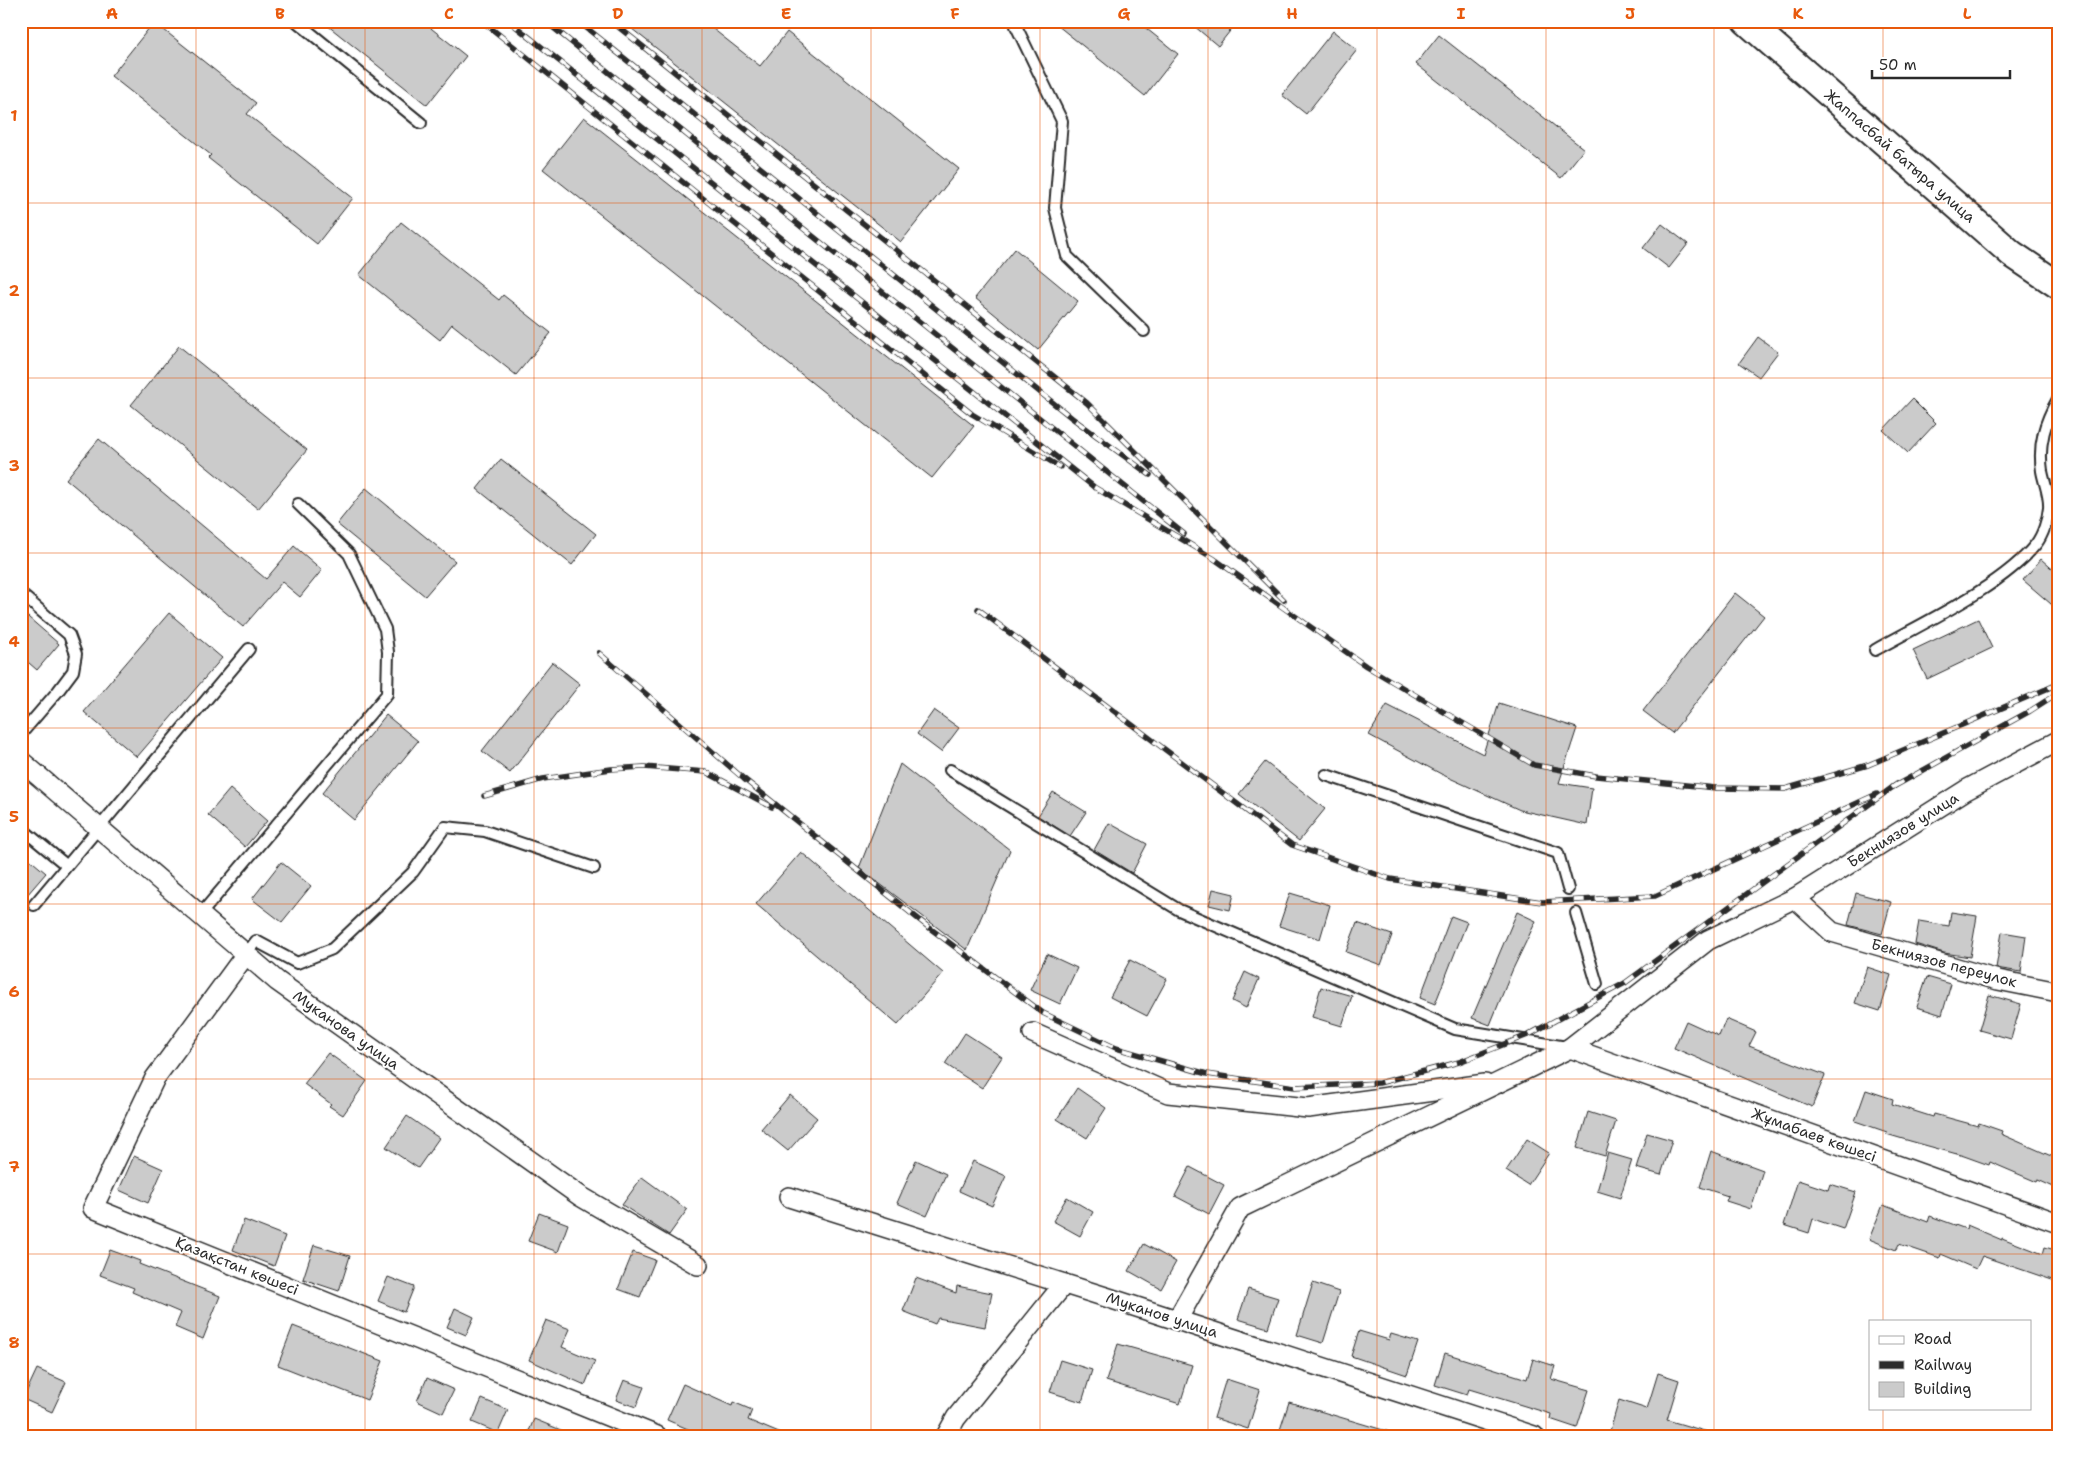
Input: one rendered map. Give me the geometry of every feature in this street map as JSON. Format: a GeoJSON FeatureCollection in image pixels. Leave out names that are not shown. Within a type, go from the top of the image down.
{"type":"FeatureCollection","features":[{"type":"Feature","properties":{"kind":"main road","name":"Жаппасбай батыра улица"},"geometry":{"type":"LineString","coordinates":[[1746,21],[2012,254],[2058,285]]}},
{"type":"Feature","properties":{"kind":"street","name":"Бекниязов улица"},"geometry":{"type":"LineString","coordinates":[[1177,1320],[1240,1208],[1570,1048],[1606,1014],[1708,940],[1795,898],[1966,790],[2058,741]]}},
{"type":"Feature","properties":{"kind":"street","name":"Муканова улица"},"geometry":{"type":"LineString","coordinates":[[21,761],[277,981],[580,1196],[698,1265]]}},
{"type":"Feature","properties":{"kind":"street","name":"Бекниязов переулок"},"geometry":{"type":"LineString","coordinates":[[1795,898],[1832,932],[1998,980],[2058,992]]}},
{"type":"Feature","properties":{"kind":"street","name":"Қазақстан көшесі"},"geometry":{"type":"LineString","coordinates":[[246,954],[156,1078],[93,1208],[657,1436]]}},
{"type":"Feature","properties":{"kind":"street"},"geometry":{"type":"LineString","coordinates":[[1033,1033],[1168,1093],[1308,1108],[1501,1082]]}},
{"type":"Feature","properties":{"kind":"street","name":"Жұмабаев көшесі"},"geometry":{"type":"LineString","coordinates":[[1570,1048],[2058,1223]]}},
{"type":"Feature","properties":{"kind":"street","name":"Муканов улица"},"geometry":{"type":"LineString","coordinates":[[789,1197],[1534,1436]]}},
{"type":"Feature","properties":{"kind":"street"},"geometry":{"type":"LineString","coordinates":[[946,1436],[956,1418],[1064,1284]]}},
{"type":"Feature","properties":{"kind":"lane"},"geometry":{"type":"LineString","coordinates":[[296,21],[421,123]]}},
{"type":"Feature","properties":{"kind":"lane"},"geometry":{"type":"LineString","coordinates":[[1017,21],[1016,26],[1062,121],[1055,208],[1067,256],[1144,331]]}},
{"type":"Feature","properties":{"kind":"lane"},"geometry":{"type":"LineString","coordinates":[[1875,650],[1984,588],[2018,563],[2037,543],[2045,527],[2049,508],[2040,447],[2046,420],[2058,398]]}},
{"type":"Feature","properties":{"kind":"lane"},"geometry":{"type":"LineString","coordinates":[[200,915],[387,694],[388,652],[386,629],[349,554],[298,504]]}},
{"type":"Feature","properties":{"kind":"lane"},"geometry":{"type":"LineString","coordinates":[[21,594],[69,635],[76,654],[73,671],[58,692],[21,734]]}},
{"type":"Feature","properties":{"kind":"lane"},"geometry":{"type":"LineString","coordinates":[[34,905],[249,649]]}},
{"type":"Feature","properties":{"kind":"lane"},"geometry":{"type":"LineString","coordinates":[[950,770],[1179,910],[1455,1029],[1570,1048]]}},
{"type":"Feature","properties":{"kind":"lane"},"geometry":{"type":"LineString","coordinates":[[1326,775],[1558,854],[1568,889]]}},
{"type":"Feature","properties":{"kind":"lane"},"geometry":{"type":"LineString","coordinates":[[246,954],[256,941],[297,963],[332,949],[413,872],[445,827],[484,831],[594,868]]}},
{"type":"Feature","properties":{"kind":"lane"},"geometry":{"type":"LineString","coordinates":[[21,828],[66,865]]}},
{"type":"Feature","properties":{"kind":"lane"},"geometry":{"type":"LineString","coordinates":[[1576,913],[1597,984]]}},
{"type":"Feature","properties":{"kind":"building"},"geometry":{"type":"Polygon","coordinates":[[[322,21],[422,21],[466,56],[427,105],[322,21]]]}},
{"type":"Feature","properties":{"kind":"building"},"geometry":{"type":"Polygon","coordinates":[[[622,21],[703,21],[760,66],[787,32],[959,169],[901,242],[622,21]]]}},
{"type":"Feature","properties":{"kind":"building"},"geometry":{"type":"Polygon","coordinates":[[[1052,21],[1137,21],[1178,54],[1145,96],[1052,21]]]}},
{"type":"Feature","properties":{"kind":"building"},"geometry":{"type":"Polygon","coordinates":[[[1188,21],[1238,21],[1218,46],[1188,21]]]}},
{"type":"Feature","properties":{"kind":"building"},"geometry":{"type":"Polygon","coordinates":[[[154,22],[256,103],[247,114],[353,198],[317,244],[208,158],[211,155],[111,76],[154,22]]]}},
{"type":"Feature","properties":{"kind":"building"},"geometry":{"type":"Polygon","coordinates":[[[1333,31],[1357,50],[1306,114],[1282,95],[1333,31]]]}},
{"type":"Feature","properties":{"kind":"building"},"geometry":{"type":"Polygon","coordinates":[[[1439,35],[1584,149],[1561,178],[1416,64],[1439,35]]]}},
{"type":"Feature","properties":{"kind":"building"},"geometry":{"type":"Polygon","coordinates":[[[584,117],[974,426],[932,478],[543,169],[584,117]]]}},
{"type":"Feature","properties":{"kind":"building"},"geometry":{"type":"Polygon","coordinates":[[[401,222],[499,300],[503,295],[551,333],[516,375],[452,324],[440,340],[359,275],[401,222]]]}},
{"type":"Feature","properties":{"kind":"building"},"geometry":{"type":"Polygon","coordinates":[[[1662,224],[1688,244],[1669,268],[1643,248],[1662,224]]]}},
{"type":"Feature","properties":{"kind":"building"},"geometry":{"type":"Polygon","coordinates":[[[1015,249],[1078,301],[1038,350],[975,298],[1015,249]]]}},
{"type":"Feature","properties":{"kind":"building"},"geometry":{"type":"Polygon","coordinates":[[[1758,337],[1778,352],[1759,377],[1739,363],[1758,337]]]}},
{"type":"Feature","properties":{"kind":"building"},"geometry":{"type":"Polygon","coordinates":[[[179,346],[307,450],[258,509],[131,405],[179,346]]]}},
{"type":"Feature","properties":{"kind":"building"},"geometry":{"type":"Polygon","coordinates":[[[1912,399],[1936,423],[1908,453],[1883,430],[1912,399]]]}},
{"type":"Feature","properties":{"kind":"building"},"geometry":{"type":"Polygon","coordinates":[[[99,439],[266,579],[294,546],[322,570],[300,597],[282,582],[243,627],[66,479],[99,439]]]}},
{"type":"Feature","properties":{"kind":"building"},"geometry":{"type":"Polygon","coordinates":[[[501,459],[596,534],[572,565],[477,489],[501,459]]]}},
{"type":"Feature","properties":{"kind":"building"},"geometry":{"type":"Polygon","coordinates":[[[366,488],[455,561],[425,596],[337,524],[366,488]]]}},
{"type":"Feature","properties":{"kind":"building"},"geometry":{"type":"Polygon","coordinates":[[[2041,559],[2058,574],[2058,610],[2023,580],[2041,559]]]}},
{"type":"Feature","properties":{"kind":"building"},"geometry":{"type":"Polygon","coordinates":[[[1735,593],[1764,616],[1672,733],[1643,711],[1735,593]]]}},
{"type":"Feature","properties":{"kind":"building"},"geometry":{"type":"Polygon","coordinates":[[[21,611],[59,644],[37,670],[21,656],[21,611]]]}},
{"type":"Feature","properties":{"kind":"building"},"geometry":{"type":"Polygon","coordinates":[[[169,613],[222,658],[137,757],[84,712],[169,613]]]}},
{"type":"Feature","properties":{"kind":"building"},"geometry":{"type":"Polygon","coordinates":[[[1978,619],[1992,648],[1927,679],[1913,650],[1978,619]]]}},
{"type":"Feature","properties":{"kind":"building"},"geometry":{"type":"Polygon","coordinates":[[[552,662],[580,684],[510,773],[482,751],[552,662]]]}},
{"type":"Feature","properties":{"kind":"building"},"geometry":{"type":"Polygon","coordinates":[[[1499,703],[1577,728],[1559,783],[1592,788],[1587,825],[1520,810],[1443,775],[1369,735],[1387,705],[1483,754],[1499,703]]]}},
{"type":"Feature","properties":{"kind":"building"},"geometry":{"type":"Polygon","coordinates":[[[934,710],[959,728],[941,752],[917,734],[934,710]]]}},
{"type":"Feature","properties":{"kind":"building"},"geometry":{"type":"Polygon","coordinates":[[[386,715],[418,741],[354,820],[322,793],[386,715]]]}},
{"type":"Feature","properties":{"kind":"building"},"geometry":{"type":"Polygon","coordinates":[[[1265,762],[1325,809],[1299,841],[1239,794],[1265,762]]]}},
{"type":"Feature","properties":{"kind":"building"},"geometry":{"type":"Polygon","coordinates":[[[900,764],[1010,850],[967,950],[859,868],[900,764]]]}},
{"type":"Feature","properties":{"kind":"building"},"geometry":{"type":"Polygon","coordinates":[[[230,789],[267,821],[245,847],[208,815],[230,789]]]}},
{"type":"Feature","properties":{"kind":"building"},"geometry":{"type":"Polygon","coordinates":[[[1053,792],[1086,812],[1070,836],[1038,816],[1053,792]]]}},
{"type":"Feature","properties":{"kind":"building"},"geometry":{"type":"Polygon","coordinates":[[[1109,823],[1147,844],[1132,873],[1094,850],[1109,823]]]}},
{"type":"Feature","properties":{"kind":"building"},"geometry":{"type":"Polygon","coordinates":[[[21,852],[46,873],[21,902],[21,852]]]}},
{"type":"Feature","properties":{"kind":"building"},"geometry":{"type":"Polygon","coordinates":[[[801,852],[943,973],[898,1025],[756,904],[801,852]]]}},
{"type":"Feature","properties":{"kind":"building"},"geometry":{"type":"Polygon","coordinates":[[[281,862],[311,886],[282,922],[252,899],[281,862]]]}},
{"type":"Feature","properties":{"kind":"building"},"geometry":{"type":"Polygon","coordinates":[[[1213,889],[1234,894],[1230,910],[1209,905],[1213,889]]]}},
{"type":"Feature","properties":{"kind":"building"},"geometry":{"type":"Polygon","coordinates":[[[1290,893],[1330,905],[1320,939],[1279,926],[1290,893]]]}},
{"type":"Feature","properties":{"kind":"building"},"geometry":{"type":"Polygon","coordinates":[[[1856,893],[1891,902],[1882,934],[1848,925],[1856,893]]]}},
{"type":"Feature","properties":{"kind":"building"},"geometry":{"type":"Polygon","coordinates":[[[1517,912],[1536,921],[1512,971],[1490,1025],[1472,1018],[1517,912]]]}},
{"type":"Feature","properties":{"kind":"building"},"geometry":{"type":"Polygon","coordinates":[[[1951,912],[1977,916],[1970,957],[1944,953],[1915,944],[1919,921],[1949,926],[1951,912]]]}},
{"type":"Feature","properties":{"kind":"building"},"geometry":{"type":"Polygon","coordinates":[[[1451,916],[1467,922],[1435,1004],[1420,998],[1451,916]]]}},
{"type":"Feature","properties":{"kind":"building"},"geometry":{"type":"Polygon","coordinates":[[[1357,923],[1392,935],[1381,965],[1346,952],[1357,923]]]}},
{"type":"Feature","properties":{"kind":"building"},"geometry":{"type":"Polygon","coordinates":[[[2002,932],[2026,936],[2021,972],[1996,968],[2002,932]]]}},
{"type":"Feature","properties":{"kind":"building"},"geometry":{"type":"Polygon","coordinates":[[[1047,954],[1077,968],[1060,1004],[1030,990],[1047,954]]]}},
{"type":"Feature","properties":{"kind":"building"},"geometry":{"type":"Polygon","coordinates":[[[1130,960],[1167,979],[1147,1016],[1110,997],[1130,960]]]}},
{"type":"Feature","properties":{"kind":"building"},"geometry":{"type":"Polygon","coordinates":[[[1867,967],[1891,975],[1880,1011],[1855,1003],[1867,967]]]}},
{"type":"Feature","properties":{"kind":"building"},"geometry":{"type":"Polygon","coordinates":[[[1245,972],[1259,979],[1246,1008],[1232,1001],[1245,972]]]}},
{"type":"Feature","properties":{"kind":"building"},"geometry":{"type":"Polygon","coordinates":[[[1927,977],[1951,984],[1942,1015],[1917,1007],[1927,977]]]}},
{"type":"Feature","properties":{"kind":"building"},"geometry":{"type":"Polygon","coordinates":[[[1321,987],[1352,996],[1342,1026],[1312,1017],[1321,987]]]}},
{"type":"Feature","properties":{"kind":"building"},"geometry":{"type":"Polygon","coordinates":[[[1989,995],[2021,1004],[2011,1039],[1979,1030],[1989,995]]]}},
{"type":"Feature","properties":{"kind":"building"},"geometry":{"type":"Polygon","coordinates":[[[1726,1019],[1756,1032],[1749,1046],[1825,1075],[1812,1107],[1674,1048],[1686,1021],[1719,1036],[1726,1019]]]}},
{"type":"Feature","properties":{"kind":"building"},"geometry":{"type":"Polygon","coordinates":[[[965,1033],[1002,1057],[982,1088],[945,1064],[965,1033]]]}},
{"type":"Feature","properties":{"kind":"building"},"geometry":{"type":"Polygon","coordinates":[[[328,1053],[367,1081],[343,1115],[329,1106],[331,1104],[304,1084],[328,1053]]]}},
{"type":"Feature","properties":{"kind":"building"},"geometry":{"type":"Polygon","coordinates":[[[1077,1088],[1106,1108],[1087,1138],[1057,1119],[1077,1088]]]}},
{"type":"Feature","properties":{"kind":"building"},"geometry":{"type":"Polygon","coordinates":[[[1866,1090],[1893,1099],[1892,1104],[1933,1117],[1934,1114],[1978,1126],[1979,1123],[2002,1131],[2001,1134],[2058,1159],[2058,1189],[1990,1162],[1989,1165],[1886,1134],[1887,1132],[1855,1121],[1866,1090]]]}},
{"type":"Feature","properties":{"kind":"building"},"geometry":{"type":"Polygon","coordinates":[[[790,1095],[817,1118],[788,1151],[761,1129],[790,1095]]]}},
{"type":"Feature","properties":{"kind":"building"},"geometry":{"type":"Polygon","coordinates":[[[1588,1112],[1616,1121],[1605,1156],[1577,1148],[1588,1112]]]}},
{"type":"Feature","properties":{"kind":"building"},"geometry":{"type":"Polygon","coordinates":[[[407,1116],[439,1138],[418,1168],[386,1147],[407,1116]]]}},
{"type":"Feature","properties":{"kind":"building"},"geometry":{"type":"Polygon","coordinates":[[[1647,1133],[1672,1140],[1661,1175],[1636,1168],[1647,1133]]]}},
{"type":"Feature","properties":{"kind":"building"},"geometry":{"type":"Polygon","coordinates":[[[1527,1139],[1549,1153],[1528,1185],[1506,1171],[1527,1139]]]}},
{"type":"Feature","properties":{"kind":"building"},"geometry":{"type":"Polygon","coordinates":[[[1711,1151],[1763,1170],[1751,1209],[1726,1201],[1728,1196],[1700,1187],[1711,1151]]]}},
{"type":"Feature","properties":{"kind":"building"},"geometry":{"type":"Polygon","coordinates":[[[1608,1153],[1632,1160],[1620,1198],[1597,1191],[1608,1153]]]}},
{"type":"Feature","properties":{"kind":"building"},"geometry":{"type":"Polygon","coordinates":[[[134,1156],[163,1169],[148,1203],[119,1190],[134,1156]]]}},
{"type":"Feature","properties":{"kind":"building"},"geometry":{"type":"Polygon","coordinates":[[[916,1160],[946,1174],[927,1216],[897,1203],[916,1160]]]}},
{"type":"Feature","properties":{"kind":"building"},"geometry":{"type":"Polygon","coordinates":[[[973,1161],[1006,1176],[992,1206],[959,1191],[973,1161]]]}},
{"type":"Feature","properties":{"kind":"building"},"geometry":{"type":"Polygon","coordinates":[[[1190,1167],[1224,1185],[1209,1214],[1175,1196],[1190,1167]]]}},
{"type":"Feature","properties":{"kind":"building"},"geometry":{"type":"Polygon","coordinates":[[[642,1177],[687,1210],[669,1235],[622,1205],[642,1177]]]}},
{"type":"Feature","properties":{"kind":"building"},"geometry":{"type":"Polygon","coordinates":[[[1798,1180],[1828,1190],[1830,1184],[1856,1192],[1843,1229],[1813,1219],[1809,1233],[1784,1225],[1798,1180]]]}},
{"type":"Feature","properties":{"kind":"building"},"geometry":{"type":"Polygon","coordinates":[[[1067,1197],[1093,1212],[1080,1236],[1053,1221],[1067,1197]]]}},
{"type":"Feature","properties":{"kind":"building"},"geometry":{"type":"Polygon","coordinates":[[[1883,1205],[1928,1222],[1930,1216],[1966,1229],[1967,1225],[2002,1240],[2002,1238],[2043,1254],[2045,1247],[2058,1251],[2058,1282],[1982,1256],[1976,1269],[1941,1254],[1940,1258],[1899,1244],[1896,1250],[1869,1239],[1883,1205]]]}},
{"type":"Feature","properties":{"kind":"building"},"geometry":{"type":"Polygon","coordinates":[[[539,1213],[568,1224],[558,1252],[528,1241],[539,1213]]]}},
{"type":"Feature","properties":{"kind":"building"},"geometry":{"type":"Polygon","coordinates":[[[244,1220],[285,1236],[274,1266],[233,1250],[244,1220]]]}},
{"type":"Feature","properties":{"kind":"building"},"geometry":{"type":"Polygon","coordinates":[[[1144,1244],[1176,1262],[1161,1289],[1129,1271],[1144,1244]]]}},
{"type":"Feature","properties":{"kind":"building"},"geometry":{"type":"Polygon","coordinates":[[[314,1245],[350,1256],[339,1291],[303,1279],[314,1245]]]}},
{"type":"Feature","properties":{"kind":"building"},"geometry":{"type":"Polygon","coordinates":[[[110,1250],[140,1261],[139,1264],[220,1296],[203,1339],[175,1327],[181,1313],[132,1292],[134,1288],[100,1275],[110,1250]]]}},
{"type":"Feature","properties":{"kind":"building"},"geometry":{"type":"Polygon","coordinates":[[[633,1252],[655,1260],[640,1297],[618,1289],[633,1252]]]}},
{"type":"Feature","properties":{"kind":"building"},"geometry":{"type":"Polygon","coordinates":[[[388,1277],[414,1287],[404,1312],[378,1301],[388,1277]]]}},
{"type":"Feature","properties":{"kind":"building"},"geometry":{"type":"Polygon","coordinates":[[[916,1278],[956,1293],[957,1286],[992,1293],[985,1327],[938,1318],[935,1324],[903,1311],[916,1278]]]}},
{"type":"Feature","properties":{"kind":"building"},"geometry":{"type":"Polygon","coordinates":[[[1313,1283],[1339,1292],[1323,1343],[1297,1335],[1313,1283]]]}},
{"type":"Feature","properties":{"kind":"building"},"geometry":{"type":"Polygon","coordinates":[[[1248,1289],[1278,1298],[1268,1328],[1238,1319],[1248,1289]]]}},
{"type":"Feature","properties":{"kind":"building"},"geometry":{"type":"Polygon","coordinates":[[[455,1308],[474,1317],[466,1335],[447,1327],[455,1308]]]}},
{"type":"Feature","properties":{"kind":"building"},"geometry":{"type":"Polygon","coordinates":[[[546,1320],[570,1329],[562,1347],[595,1361],[585,1385],[529,1360],[546,1320]]]}},
{"type":"Feature","properties":{"kind":"building"},"geometry":{"type":"Polygon","coordinates":[[[293,1326],[383,1361],[367,1400],[278,1365],[293,1326]]]}},
{"type":"Feature","properties":{"kind":"building"},"geometry":{"type":"Polygon","coordinates":[[[1359,1331],[1389,1340],[1391,1334],[1418,1342],[1407,1375],[1351,1356],[1359,1331]]]}},
{"type":"Feature","properties":{"kind":"building"},"geometry":{"type":"Polygon","coordinates":[[[1118,1344],[1192,1365],[1180,1404],[1106,1381],[1118,1344]]]}},
{"type":"Feature","properties":{"kind":"building"},"geometry":{"type":"Polygon","coordinates":[[[1445,1353],[1527,1379],[1533,1359],[1555,1366],[1551,1379],[1589,1390],[1577,1428],[1550,1419],[1551,1414],[1469,1389],[1467,1395],[1435,1385],[1445,1353]]]}},
{"type":"Feature","properties":{"kind":"building"},"geometry":{"type":"Polygon","coordinates":[[[1060,1360],[1092,1370],[1082,1402],[1050,1392],[1060,1360]]]}},
{"type":"Feature","properties":{"kind":"building"},"geometry":{"type":"Polygon","coordinates":[[[37,1369],[66,1382],[52,1412],[23,1399],[37,1369]]]}},
{"type":"Feature","properties":{"kind":"building"},"geometry":{"type":"Polygon","coordinates":[[[1658,1373],[1679,1380],[1667,1420],[1708,1432],[1707,1436],[1626,1436],[1610,1431],[1619,1400],[1647,1409],[1658,1373]]]}},
{"type":"Feature","properties":{"kind":"building"},"geometry":{"type":"Polygon","coordinates":[[[427,1378],[454,1390],[443,1413],[417,1401],[427,1378]]]}},
{"type":"Feature","properties":{"kind":"building"},"geometry":{"type":"Polygon","coordinates":[[[1226,1379],[1260,1390],[1248,1429],[1214,1418],[1226,1379]]]}},
{"type":"Feature","properties":{"kind":"building"},"geometry":{"type":"Polygon","coordinates":[[[624,1380],[644,1387],[636,1407],[616,1400],[624,1380]]]}},
{"type":"Feature","properties":{"kind":"building"},"geometry":{"type":"Polygon","coordinates":[[[683,1384],[732,1406],[733,1402],[752,1410],[748,1420],[786,1436],[704,1436],[667,1420],[683,1384]]]}},
{"type":"Feature","properties":{"kind":"building"},"geometry":{"type":"Polygon","coordinates":[[[482,1399],[508,1410],[498,1433],[472,1422],[482,1399]]]}},
{"type":"Feature","properties":{"kind":"building"},"geometry":{"type":"Polygon","coordinates":[[[1289,1402],[1390,1432],[1389,1436],[1278,1436],[1289,1402]]]}},
{"type":"Feature","properties":{"kind":"building"},"geometry":{"type":"Polygon","coordinates":[[[534,1419],[573,1435],[573,1436],[527,1436],[534,1419]]]}},
{"type":"Feature","properties":{"kind":"railway"},"geometry":{"type":"LineString","coordinates":[[482,21],[972,414],[1060,467]]}},
{"type":"Feature","properties":{"kind":"railway"},"geometry":{"type":"LineString","coordinates":[[509,21],[1094,487],[1213,558],[1366,666],[1534,765],[1596,776],[1716,788],[1785,789],[1868,765],[2058,684]]}},
{"type":"Feature","properties":{"kind":"railway"},"geometry":{"type":"LineString","coordinates":[[545,21],[1184,534]]}},
{"type":"Feature","properties":{"kind":"railway"},"geometry":{"type":"LineString","coordinates":[[578,21],[1072,418],[1150,475]]}},
{"type":"Feature","properties":{"kind":"railway"},"geometry":{"type":"LineString","coordinates":[[611,21],[1087,403],[1284,600]]}},
{"type":"Feature","properties":{"kind":"railway"},"geometry":{"type":"LineString","coordinates":[[978,609],[1292,845],[1390,879],[1542,902],[1655,896],[1877,794]]}},
{"type":"Feature","properties":{"kind":"railway"},"geometry":{"type":"LineString","coordinates":[[599,653],[744,779],[927,926],[1043,1013],[1116,1048],[1207,1074],[1295,1087],[1379,1083],[1459,1062],[1528,1035],[1625,983],[1897,784]]}},
{"type":"Feature","properties":{"kind":"railway"},"geometry":{"type":"LineString","coordinates":[[1893,787],[2030,711],[2058,693]]}},
{"type":"Feature","properties":{"kind":"railway"},"geometry":{"type":"LineString","coordinates":[[484,796],[543,779],[611,769],[644,767],[706,772],[772,807]]}}]}
